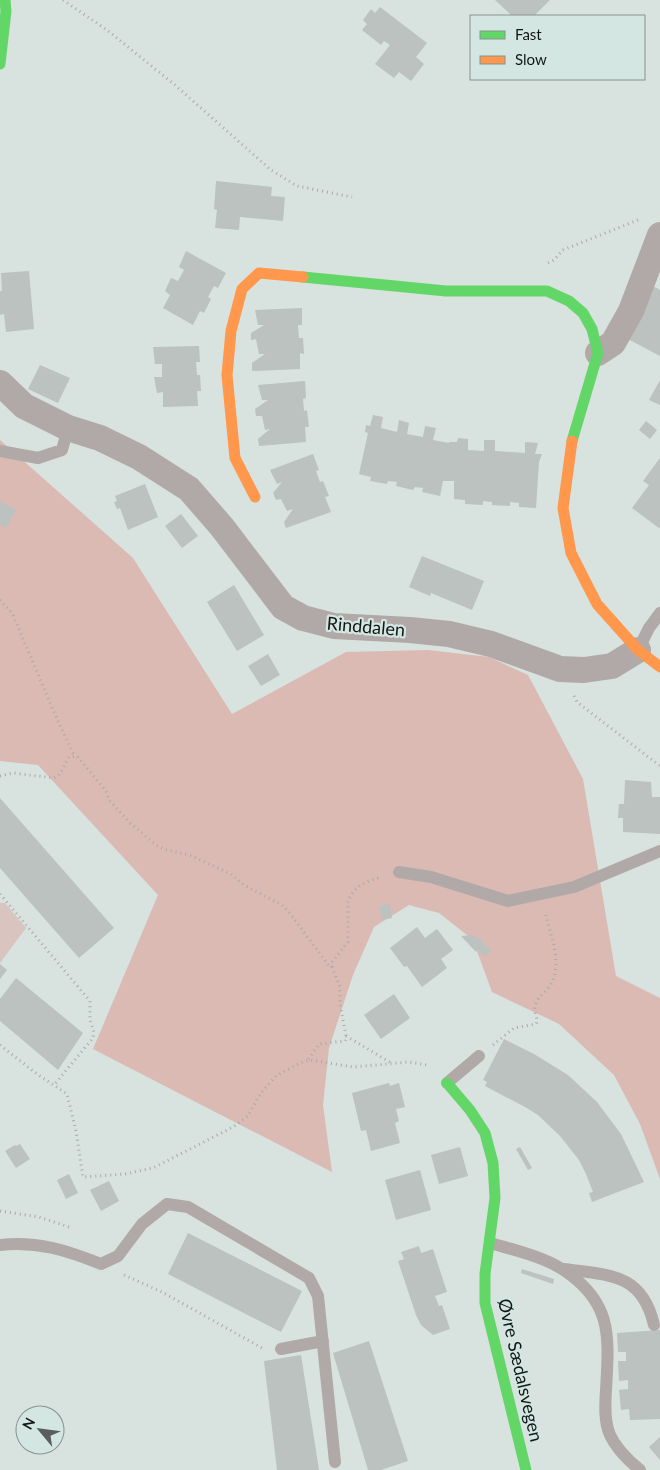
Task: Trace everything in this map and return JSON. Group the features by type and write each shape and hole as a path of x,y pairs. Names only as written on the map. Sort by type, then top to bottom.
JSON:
{"street":[{"path":"0,64 6,11 5,0"},
{"path":"598,353 613,343 631,311 652,226"},
{"path":"255,497 235,458 226,375 231,331 242,289 259,273 446,291 547,291 569,301 583,314 592,329 598,353 570,446 564,508 571,553 597,604 638,650 660,667"},
{"name":"Rinddalen","path":"0,383 24,406 68,428 116,445 189,488 283,607 304,618 334,626 449,634 491,644 560,669 584,670 612,666 638,650"},
{"name":"Øvre Sædalsvegen","path":"447,1083 470,1110 485,1133 493,1163 495,1198 485,1274 485,1303 526,1470"}],"lane":[{"path":"0,451 38,458 62,450 68,428"},
{"path":"638,650 649,628 660,613"},
{"path":"399,872 431,877 508,901 574,887 660,851"},
{"path":"447,1083 479,1056"},
{"path":"0,1245 16,1243 48,1246 63,1249 101,1264 118,1256 142,1224 167,1204 188,1206 309,1278 318,1296 335,1462"},
{"path":"490,1242 544,1260 561,1269 591,1293 600,1308 607,1342 605,1401 610,1435 617,1446 640,1470"},
{"path":"561,1269 611,1275 625,1281 636,1288 645,1298 651,1310 654,1325"},
{"path":"281,1349 323,1342"}],"path":[{"path":"63,0 107,30 175,85 271,170 297,186 352,197"},
{"path":"548,263 554,260 563,250 652,226"},
{"path":"0,600 12,613 74,755 77,756 106,791 110,800 129,822 164,850 189,855 231,874 244,885 282,906 299,925 329,966 332,967"},
{"path":"560,669 577,702 660,766"},
{"path":"0,776 14,773 54,778 60,774 69,757 74,755"},
{"path":"308,1060 319,1044 345,1041 340,987 332,967 332,962 348,942 348,902 350,896 363,882 399,872"},
{"path":"0,894 90,1000 90,1020 94,1032 93,1038 54,1085"},
{"path":"479,1056 514,1028 536,1024 538,1020 534,1007 551,986 554,978 556,954 540,894"},
{"path":"346,1036 393,1064"},
{"path":"0,1045 67,1094 76,1131 83,1177 125,1174 153,1168 233,1127 248,1116 260,1094 276,1076 308,1060 353,1067 409,1062 435,1068"},
{"path":"0,1211 39,1217 68,1227"},
{"path":"101,1264 162,1292 266,1351 281,1349"}],"shaded area":[{"path":"0,440 133,558 232,714 346,652 428,650 489,657 528,675 583,779 616,976 660,998 660,1179 640,1124 614,1075 559,1024 492,992 477,951 467,935 439,913 409,905 374,927 353,975 329,1048 323,1105 332,1172 93,1049 158,895 38,765 0,761"},
{"path":"0,903 5,903 26,928 0,963"}],"building":[{"path":"495,0 550,0 535,15 511,15"},
{"path":"380,7 427,43 416,57 424,64 411,81 399,72 394,78 375,64 390,45 384,41 381,45 362,30 367,24 363,20 371,9 375,13"},
{"path":"216,181 272,187 271,196 285,197 283,221 240,217 239,230 215,228 217,210 214,209"},
{"path":"186,251 226,273 218,288 214,286 208,297 211,299 204,313 200,311 193,325 163,308 170,295 165,291 171,278 178,281 184,270 179,267"},
{"path":"29,271 34,329 6,332 4,314 0,315 1,273"},
{"path":"653,286 660,290 660,356 626,338"},
{"path":"302,308 302,325 298,325 299,338 303,338 304,354 300,353 300,369 252,371 252,363 265,354 259,354 256,339 251,340 251,333 264,325 258,325 255,310"},
{"path":"199,346 200,362 196,362 197,375 200,375 201,391 197,391 198,406 163,407 163,392 157,393 154,377 162,377 162,364 155,364 153,347"},
{"path":"40,365 70,378 58,403 28,389"},
{"path":"660,380 660,405 649,400"},
{"path":"305,381 306,398 303,399 304,411 307,410 309,427 305,427 306,442 259,446 258,439 270,429 265,430 262,416 256,416 255,409 268,400 262,400 258,385"},
{"path":"373,415 383,417 381,428 397,432 399,420 409,423 407,434 423,437 425,426 436,428 433,440 449,443 457,442 458,438 468,439 468,450 484,451 484,440 495,440 495,451 525,453 525,442 538,443 535,454 542,454 539,462 536,508 519,507 519,503 510,502 510,506 492,505 492,502 483,501 483,505 465,504 465,500 454,499 454,481 443,481 440,496 422,492 423,488 415,487 413,490 396,486 397,482 388,481 387,484 370,481 371,477 359,474 368,433 365,432 366,425 370,426"},
{"path":"646,421 657,430 650,439 639,430"},
{"path":"313,454 319,470 316,471 320,482 323,481 329,496 325,497 331,512 286,528 284,522 293,509 287,511 281,499 276,500 273,493 282,482 277,484 270,470"},
{"path":"660,458 659,528 632,508 649,485 643,481"},
{"path":"145,484 158,517 128,530 120,508 117,509 114,502 117,501 115,496"},
{"path":"0,501 16,510 6,528 0,524"},
{"path":"181,514 198,536 182,548 165,526"},
{"path":"422,556 484,581 472,610 431,593 430,596 409,587"},
{"path":"234,585 264,635 237,651 207,602"},
{"path":"268,654 280,675 261,686 248,666"},
{"path":"625,780 651,782 652,797 660,797 660,834 623,832 623,818 618,818 619,804 624,804"},
{"path":"0,798 114,928 79,958 0,868"},
{"path":"390,904 392,918 382,920 379,906"},
{"path":"417,927 425,938 437,929 453,950 441,959 447,968 422,987 407,966 404,967 390,948"},
{"path":"473,935 491,949 486,956 477,950 476,952 461,936"},
{"path":"0,964 7,970 0,979"},
{"path":"16,978 83,1033 58,1070 0,1021 0,999"},
{"path":"394,994 410,1018 381,1039 364,1015"},
{"path":"504,1039 534,1054 568,1075 597,1102 621,1134 644,1182 592,1202 589,1193 593,1192 586,1174 579,1160 560,1136 538,1115 485,1086 487,1082 483,1080"},
{"path":"389,1083 390,1086 399,1083 405,1107 396,1109 399,1121 395,1123 400,1143 371,1151 366,1130 361,1131 352,1093"},
{"path":"20,1144 30,1159 16,1168 5,1151"},
{"path":"460,1147 468,1176 439,1184 431,1155"},
{"path":"520,1147 532,1168 528,1170 516,1149"},
{"path":"420,1170 431,1210 396,1220 385,1180"},
{"path":"69,1174 78,1193 66,1199 57,1180"},
{"path":"109,1181 119,1201 101,1211 90,1190"},
{"path":"188,1233 302,1291 281,1332 168,1274"},
{"path":"419,1246 421,1253 433,1249 447,1292 435,1296 439,1306 442,1305 450,1329 433,1335 421,1325 416,1315 398,1261 404,1259 401,1252"},
{"path":"522,1269 554,1279 553,1284 521,1273"},
{"path":"660,1330 660,1419 630,1420 629,1409 621,1410 619,1390 628,1389 628,1380 619,1381 618,1361 626,1361 626,1352 618,1352 617,1333"},
{"path":"369,1341 408,1461 381,1470 368,1470 333,1353"},
{"path":"301,1355 319,1470 277,1470 264,1361"},
{"path":"660,1437 660,1460 649,1447"}],"traffic: fast":[{"path":"0,64 6,11 5,0"},
{"path":"303,277 446,291 547,291 569,301 583,313 592,329 598,353 572,441"},
{"path":"447,1083 470,1110 485,1133 493,1163 495,1198 485,1274 485,1303 526,1470"}],"traffic: slow":[{"path":"255,497 235,458 227,375 231,331 242,289 259,273 303,277"},
{"path":"572,441 563,508 571,553 597,604 638,650 660,667"}]}
